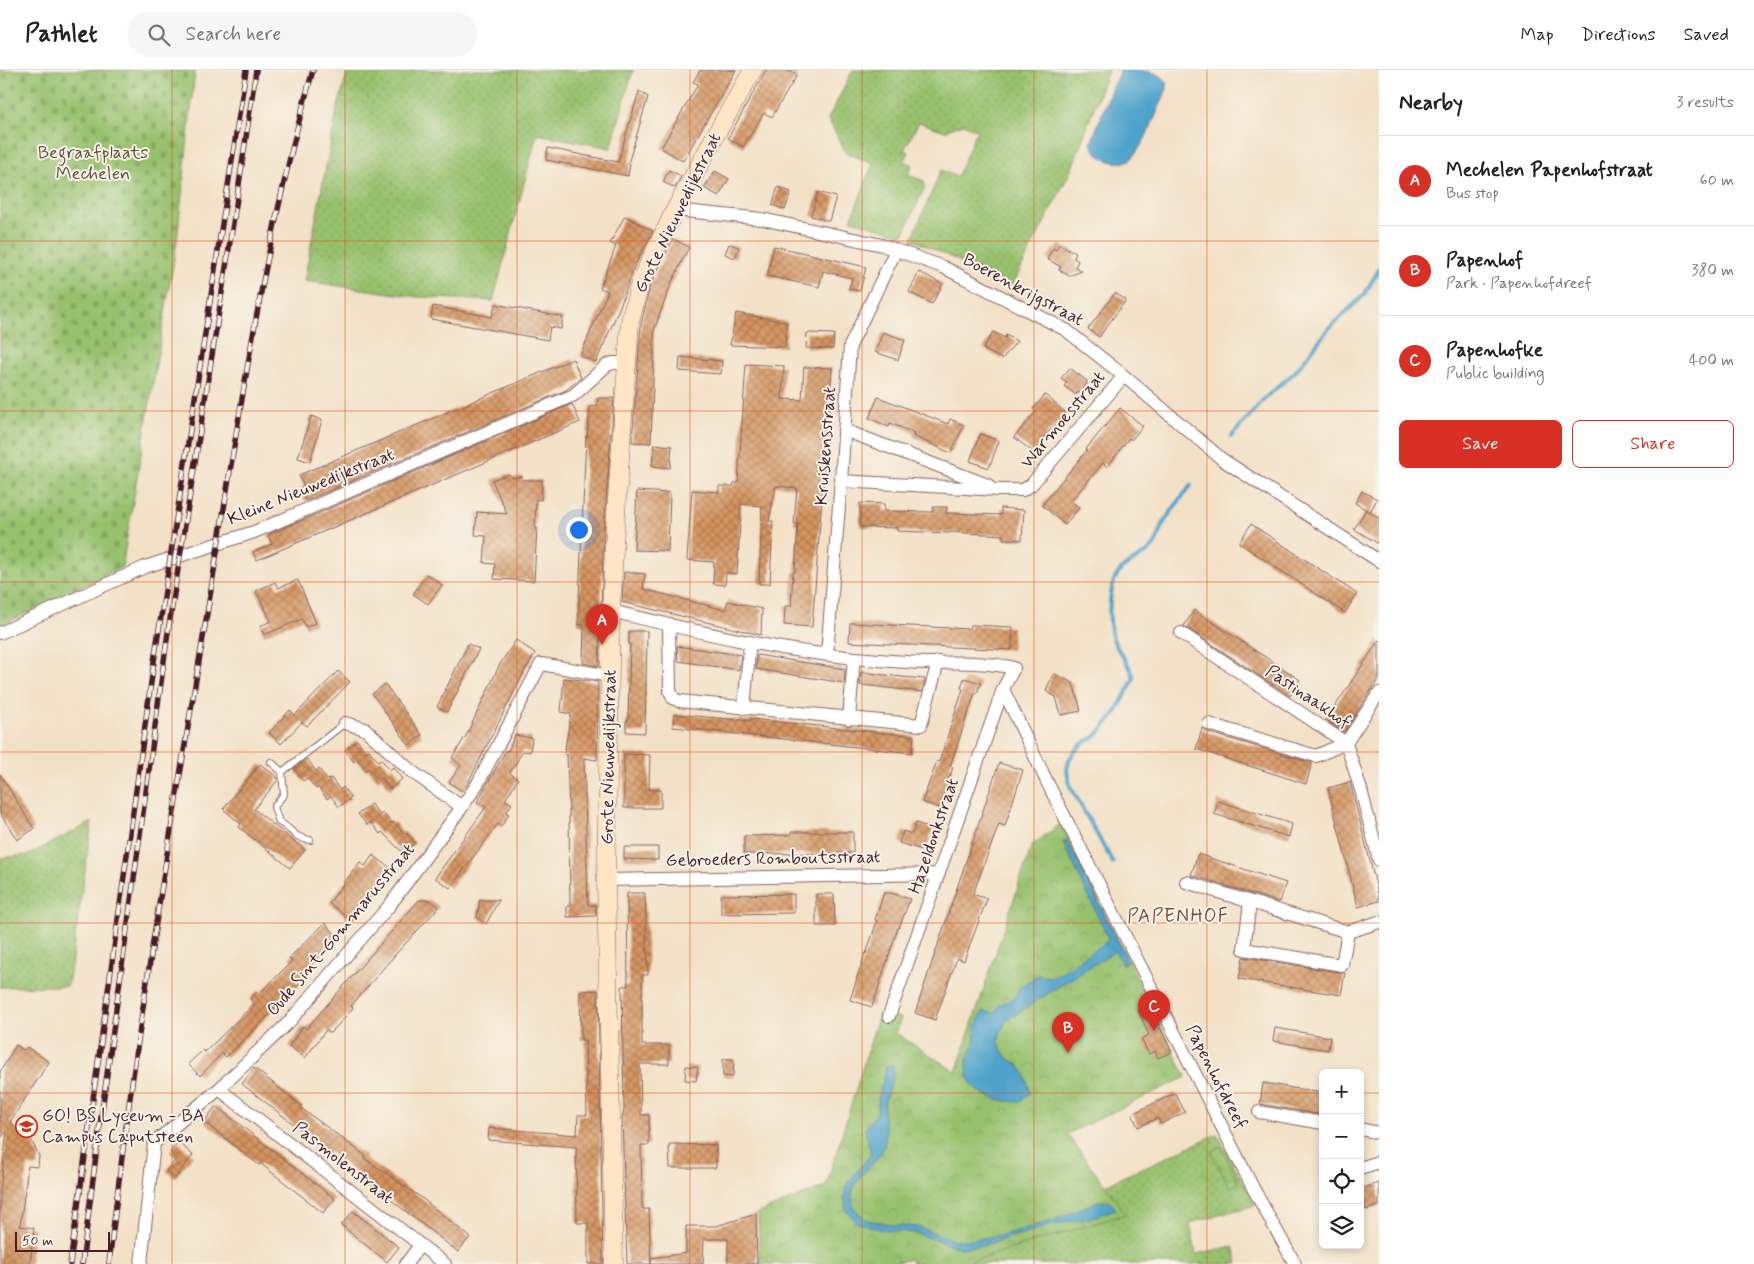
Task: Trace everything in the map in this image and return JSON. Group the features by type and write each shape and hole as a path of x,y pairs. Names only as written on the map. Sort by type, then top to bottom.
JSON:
{"main road":[{"name":"Grote Nieuwedijkstraat","path":"614,1264 606,880 614,527 630,322 640,282 675,210 753,70"}],"street":[{"name":"Boerenkrijgstraat","path":"675,210 762,219 882,245 943,267 1066,330 1124,376 1223,460 1379,561"},
{"name":"Kruiskensstraat","path":"827,654 850,346 896,250"},
{"name":"Kleine Nieuwedijkstraat","path":"0,633 145,567 254,532 528,415 574,395 607,365 627,363"},
{"name":"Warmoesstraat","path":"841,482 1023,490 1031,485 1124,376"},
{"name":"Warmoesstraat","path":"844,430 1000,490"},
{"path":"611,611 750,642 854,658 938,662 921,724 848,719 679,701 673,698 670,691 669,624"},
{"name":"Pastinaakhof","path":"1181,633 1346,743"},
{"path":"744,708 750,642"},
{"path":"848,719 854,658"},
{"name":"Hazeldonkstraat","path":"889,1016 1003,689 1014,668 995,664 938,662"},
{"name":"Oude Sint-Gommarusstraat","path":"141,1264 154,1143 219,1089 289,1022 390,905 478,783 541,664 610,676"},
{"name":"Papenhofdreef","path":"1003,689 1048,784 1208,1100 1295,1264"},
{"path":"1379,693 1346,743 1361,790 1379,860"},
{"path":"345,724 365,729 411,771 462,807"},
{"name":"Pastinaakhof","path":"1209,724 1316,756 1346,743"},
{"name":"Gebroeders Romboutsstraat","path":"606,880 939,874"},
{"path":"1186,882 1348,932 1379,922"},
{"path":"1250,902 1244,949 1342,965 1348,932"},
{"name":"Pasmolenstraat","path":"219,1089 445,1264"},
{"path":"1259,1112 1319,1122"},
{"path":"1364,1130 1379,1133"},
{"path":"1364,1167 1379,1162"},
{"path":"406,1264 420,1245"}],"lane":[{"path":"282,772 345,724"},
{"path":"271,762 282,772 284,794 274,807 278,822 286,826 295,836 303,840 310,840"}],"green space":[{"name":"Begraafplaats Mechelen","path":"0,70 195,70 177,241 122,567 0,626"},
{"path":"348,70 633,70 611,148 537,134 493,301 418,297 304,281 337,110"},
{"path":"853,70 1108,70 1072,168 1012,286 912,239 941,170 957,177 977,130 963,124 945,131 919,122 904,150 909,152 904,161 912,165 908,175 924,181 925,187 903,235 851,220 873,163 846,153 828,119"},
{"path":"92,822 68,986 0,987 0,858 28,855"},
{"name":"PAPENHOF","path":"1061,824 1186,1077 1067,1134 1126,1214 961,1264 912,1264 911,1259 889,1264 760,1264 758,1213 826,1186 879,1014 901,1018 896,1033 956,1072 1032,845"},
{"path":"1217,1134 1256,1205 1190,1223 1196,1254 1233,1246 1238,1264 961,1264 1125,1214 1105,1185"},
{"path":"1221,1146 1239,1183 1230,1188 1211,1152"}],"water":[{"path":"1122,70 1152,72 1163,78 1167,89 1137,152 1130,160 1118,163 1101,156 1096,152 1091,143 1112,87"},
{"path":"1067,840 1128,961 1122,964 1115,951 1007,1020 1000,1032 999,1042 1002,1051 1009,1059 1019,1065 1025,1074 1030,1093 1020,1102 996,1099 976,1088 971,1082 968,1073 967,1059 973,1048 977,1025 983,1011 995,1013 999,1005 1015,998 1019,988 1037,975 1050,977 1061,973 1109,940 1063,842"},
{"path":"887,1065 893,1065 894,1070 884,1105 886,1134 884,1145 882,1151 856,1183 852,1195 855,1210 867,1220 918,1227 954,1240 972,1240 1002,1235 1055,1220 1098,1201 1110,1202 1116,1209 1093,1217 1050,1226 984,1245 960,1248 916,1233 879,1229 856,1222 846,1210 844,1197 848,1183 871,1154 865,1129 877,1113 878,1100"}],"building":[{"path":"700,70 736,70 683,161 661,148 698,84 693,82"},
{"path":"766,70 787,70 797,75 772,117 764,113 743,147 728,138"},
{"path":"639,91 648,97 628,164 630,164 628,176 546,160 548,148 618,162"},
{"path":"669,170 681,176 675,188 663,182"},
{"path":"715,171 729,179 719,196 704,188"},
{"path":"778,187 791,192 785,210 772,205"},
{"path":"818,192 836,197 829,221 811,216"},
{"path":"625,216 653,231 634,267 619,309 596,362 580,356 608,291 600,288 616,246 610,243"},
{"path":"673,239 689,247 671,284 654,330 651,443 632,442 641,324 650,286"},
{"path":"729,244 739,247 735,258 725,254"},
{"path":"1059,244 1076,253 1074,258 1078,261 1075,267 1082,271 1069,276 1059,270 1061,267 1047,259 1053,248 1056,250"},
{"path":"774,246 866,267 860,291 849,289 852,278 823,271 819,287 767,276"},
{"path":"919,272 943,284 932,304 909,292"},
{"path":"1115,293 1126,300 1099,337 1088,329"},
{"path":"495,304 563,317 561,329 550,327 548,340 431,319 433,306 492,317"},
{"path":"736,313 787,322 785,347 730,345"},
{"path":"883,332 905,340 898,360 875,352"},
{"path":"993,332 1005,338 1006,335 1017,341 1002,359 983,349"},
{"path":"807,333 834,334 833,349 806,348"},
{"path":"680,357 722,361 721,374 679,371"},
{"path":"573,359 581,378 566,390 305,501 300,489 304,487 299,475"},
{"path":"746,364 784,366 782,399 802,400 804,367 832,368 812,627 784,625 785,606 791,606 793,572 795,572 798,524 794,524 797,488 776,486 769,521 773,521 770,584 759,584 762,506 741,504 737,574 726,573 725,585 713,584 714,562 687,560 692,490 719,492 719,486 733,486 734,483 738,483"},
{"path":"1070,368 1087,381 1087,384 1076,395 1064,386 1067,383 1061,378"},
{"path":"1045,395 1066,413 1044,437 1046,439 1034,453 1014,437 1036,412 1033,409"},
{"path":"878,397 948,424 950,419 964,425 951,453 913,436 914,433 890,423 889,427 869,418"},
{"path":"598,398 614,398 604,526 599,666 583,663 584,625 578,624 586,436 587,438 590,406 597,407"},
{"path":"572,404 580,422 257,560 253,552 272,544 268,535"},
{"path":"1120,408 1143,426 1131,440 1129,438 1107,467 1103,463 1071,501 1079,508 1065,525 1042,505"},
{"path":"311,416 322,420 310,462 298,458"},
{"path":"980,434 999,441 989,468 970,461"},
{"path":"654,444 672,446 670,468 652,466"},
{"path":"509,474 513,478 522,476 523,480 542,480 541,500 536,499 535,528 537,528 534,581 494,579 495,564 484,563 486,536 475,535 477,512 507,514 492,480"},
{"path":"637,491 670,493 668,551 634,550"},
{"path":"1362,491 1377,499 1370,512 1355,503"},
{"path":"860,503 884,504 884,511 933,512 933,507 947,507 946,513 1001,515 1001,508 1024,510 1022,540 1003,539 1003,535 897,531 897,528 860,527"},
{"path":"1366,510 1379,518 1379,544 1354,529"},
{"path":"1251,524 1357,594 1345,613 1239,543"},
{"path":"624,572 645,574 643,589 725,610 728,601 762,609 761,635 622,602"},
{"path":"427,574 442,585 428,604 413,594"},
{"path":"298,580 316,623 306,627 302,619 264,635 260,626 271,621 256,591 275,582 278,588"},
{"path":"1194,610 1300,680 1290,696 1184,626"},
{"path":"850,623 970,629 971,625 1013,627 1012,650 849,642"},
{"path":"629,631 647,631 645,733 626,732 626,721 628,721"},
{"path":"516,640 535,653 468,783 462,791 449,782 461,765 452,758 467,734 500,664"},
{"path":"1379,640 1379,678 1344,732 1326,720"},
{"path":"468,644 479,649 447,712 437,707"},
{"path":"677,646 741,655 739,670 678,661"},
{"path":"757,655 845,669 844,683 756,669"},
{"path":"338,671 350,682 307,726 302,722 281,744 269,733 290,710 295,715"},
{"path":"861,672 925,679 922,692 860,685"},
{"path":"1055,674 1073,683 1081,711 1061,715 1056,697 1046,691 1052,676"},
{"path":"564,678 598,682 597,760 584,758 588,905 596,905 596,916 567,917 567,906 570,906 569,811 567,755 564,754 571,714 561,712"},
{"path":"964,678 981,683 977,693 975,693 950,766 953,767 940,808 922,802 937,761 939,762 963,689 961,688"},
{"path":"385,684 422,735 409,745 372,694"},
{"path":"674,714 750,721 751,719 914,736 912,753 673,727"},
{"path":"1202,728 1207,732 1312,763 1306,784 1196,749"},
{"path":"515,735 532,738 530,752 523,751 510,773 518,779 505,800 512,804 506,812 509,814 501,827 498,824 450,888 435,878 486,807 477,802 506,750 508,751"},
{"path":"357,740 366,752 369,750 378,761 381,759 390,770 393,767 402,779 390,789 381,777 378,780 368,768 366,771 357,759 354,762 345,750"},
{"path":"624,754 650,755 649,790 661,790 661,808 624,808"},
{"path":"307,759 316,771 319,769 327,780 331,778 340,790 343,787 351,798 339,807 331,796 327,799 318,787 316,789 307,778 303,781 294,769"},
{"path":"999,763 1023,770 1005,826 999,824 973,894 987,899 964,961 957,958 935,1020 915,1013"},
{"path":"260,764 277,777 278,780 254,809 305,850 290,868 239,827 241,824 223,809"},
{"path":"0,774 34,829 17,840 0,813"},
{"path":"1350,782 1379,897 1379,901 1358,907 1328,788"},
{"path":"1218,801 1292,824 1289,837 1214,814"},
{"path":"371,804 380,815 383,813 392,824 394,822 415,843 403,853 382,832 380,834 371,822 367,825 358,814"},
{"path":"916,823 933,829 926,851 899,843 903,831 912,834"},
{"path":"791,832 853,832 853,853 744,854 744,836 791,835"},
{"path":"624,847 658,847 658,860 624,859"},
{"path":"1198,854 1286,883 1279,902 1191,875"},
{"path":"373,855 392,869 352,921 329,903 360,862 365,866"},
{"path":"627,893 645,893 648,975 642,975 642,1045 669,1045 669,1064 640,1064 641,1115 649,1115 649,1145 641,1145 642,1205 643,1209 649,1209 651,1264 627,1264 622,1119 624,1110 622,986 628,986"},
{"path":"884,893 891,893 910,899 898,928 872,1007 850,1000 877,921 875,920"},
{"path":"794,894 794,913 721,914 721,895"},
{"path":"816,894 834,894 835,926 816,926"},
{"path":"419,900 430,900 439,907 351,1006 353,1008 338,1025 330,1033 326,1030 305,1058 289,1046 303,1026 306,1029"},
{"path":"480,900 499,900 486,924 477,917"},
{"path":"325,923 338,937 296,980 300,984 226,1057 222,1053 200,1076 188,1064 203,1050 205,1052 254,1004 250,999 258,991 260,993 292,961 289,958"},
{"path":"1243,957 1345,973 1341,995 1239,979"},
{"path":"598,990 603,1264 588,1264 588,1223 577,1223 576,1147 488,1140 489,1128 577,1135 578,1115 587,1115 585,1040 581,1040 580,991"},
{"path":"1149,1005 1172,1052 1158,1058 1155,1051 1149,1054 1141,1039 1149,1035 1138,1010"},
{"path":"1275,1028 1330,1037 1328,1050 1273,1041"},
{"path":"16,1045 24,1050 27,1047 49,1062 10,1122 22,1135 28,1133 39,1156 38,1167 28,1166 20,1226 34,1228 30,1264 0,1264 0,1191 7,1131 0,1139 0,1072"},
{"path":"723,1059 734,1059 733,1077 723,1076"},
{"path":"686,1066 698,1067 696,1081 685,1080"},
{"path":"254,1068 302,1106 301,1108 366,1156 364,1158 423,1199 470,1237 458,1252 242,1084"},
{"path":"1263,1083 1319,1092 1319,1114 1260,1104"},
{"path":"1175,1093 1185,1112 1161,1124 1158,1118 1138,1127 1132,1114"},
{"path":"216,1106 335,1199 323,1213 204,1122"},
{"path":"178,1142 193,1155 175,1178 166,1171 177,1158 170,1152"},
{"path":"669,1144 716,1145 716,1168 670,1168"},
{"path":"1379,1183 1379,1206 1366,1210 1364,1188"},
{"path":"353,1211 399,1247 387,1262 341,1225"},
{"path":"756,1214 757,1264 728,1264 728,1239 704,1239 703,1264 651,1264 651,1258 686,1253 686,1226 716,1226"}],"waterway":[{"path":"1231,437 1265,398 1295,372 1329,328 1364,295 1379,269"},
{"path":"1113,863 1070,786 1067,770 1069,760 1074,752 1082,744 1096,736 1115,714 1134,678 1114,641 1111,628 1110,603 1115,578 1123,568 1152,548 1165,521 1191,485"}],"railway":[{"path":"70,1264 153,668 246,70"},
{"path":"82,1264 168,632 256,70"},
{"path":"109,1264 154,932 241,401 280,202 313,70"}],"place":[{"name":"Mechelen Papenhofstraat","path":"602,645"},
{"name":"Papenhofke","path":"1154,1031"},
{"name":"Papenhof","path":"1068,1053"},
{"name":"GO! BS Lyceum - BA Campus Caputsteen","path":"26,1126"}],"district":[{"name":"PAPENHOF","path":"1178,916"}]}
